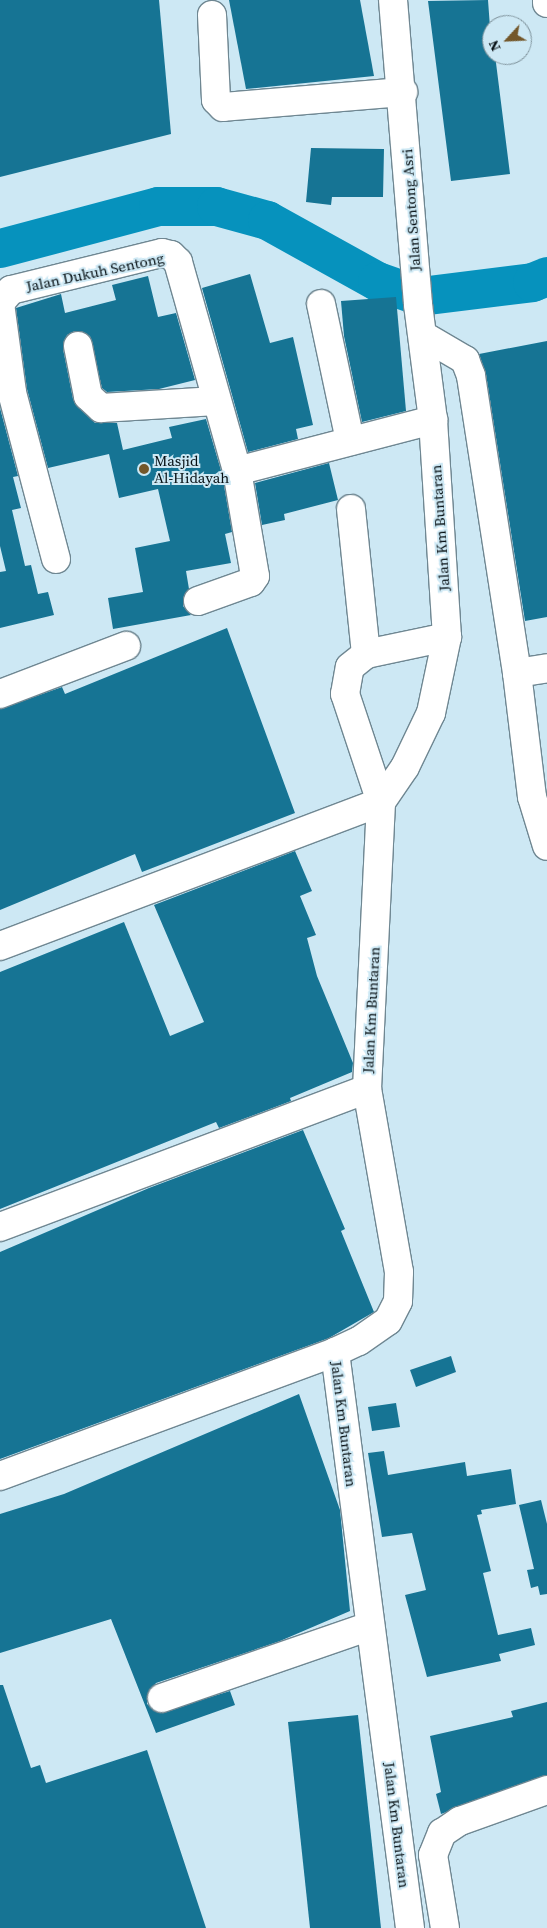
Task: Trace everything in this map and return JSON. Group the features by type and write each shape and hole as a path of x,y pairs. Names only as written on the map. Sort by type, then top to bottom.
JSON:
{"lane":[{"name":"Jalan Sentong Asri","path":"393,0 403,92 418,304 424,336 434,420"},
{"path":"212,15 216,100 223,108 403,92"},
{"name":"Jalan Dukuh Sentong","path":"56,558 12,392 0,303 4,294 162,254 171,255 178,262 237,471 255,576 251,582 198,600"},
{"path":"321,304 350,441"},
{"path":"424,336 465,360 471,376 517,673 532,797 547,846"},
{"path":"78,346 88,396 101,408 216,401"},
{"path":"237,471 434,420"},
{"name":"Jalan Km Buntaran","path":"381,802 405,767 431,713 447,637 434,420"},
{"path":"351,509 366,654 447,637"},
{"path":"0,694 126,646"},
{"name":"Jalan Km Buntaran","path":"366,654 350,667 345,694 381,802 367,1089 400,1272 398,1301 388,1320 359,1341 334,1352 410,1928"},
{"path":"517,673 547,668"},
{"path":"0,946 381,802"},
{"path":"0,1227 367,1089"},
{"path":"0,1476 334,1352"},
{"path":"162,1698 370,1626"},
{"path":"445,1928 433,1855 442,1833 460,1821 547,1790"}],"building":[{"path":"0,0 159,0 171,134 0,177"},
{"path":"229,0 360,0 374,76 246,89"},
{"path":"488,0 489,15 482,15 482,65 496,65 510,174 451,181 428,1"},
{"path":"311,148 384,149 383,197 332,197 331,205 306,202"},
{"path":"250,274 270,343 293,337 313,425 296,429 298,439 248,452 202,288"},
{"path":"148,276 158,317 176,313 195,380 159,389 107,392 102,388 90,336 75,331 67,335 63,349 73,399 95,423 117,423 123,450 172,438 169,427 206,419 222,474 232,532 225,534 231,563 186,571 189,589 183,598 183,606 191,615 113,629 108,598 143,592 135,548 170,541 158,489 119,498 109,454 48,468 27,389 16,308 61,294 65,313 116,300 112,285"},
{"path":"396,297 406,411 362,422 344,336 341,301"},
{"path":"547,341 547,617 525,621 486,374 479,354"},
{"path":"0,408 18,476 13,477 21,508 12,510 25,566 31,565 38,594 48,592 54,615 0,628 0,572 6,571 0,546"},
{"path":"329,463 338,500 284,514 285,520 262,525 255,483"},
{"path":"227,628 295,813 142,872 135,854 0,910 0,709 62,687 65,694"},
{"path":"295,851 312,891 300,896 316,935 307,938 317,976 353,1063 352,1072 290,1098 291,1101 219,1128 216,1122 0,1209 0,972 124,922 170,1036 204,1022 154,905"},
{"path":"303,1130 345,1229 341,1231 374,1312 329,1338 0,1459 0,1252 149,1188"},
{"path":"451,1356 456,1372 416,1387 410,1370"},
{"path":"299,1394 340,1510 350,1611 280,1641 156,1683 147,1696 147,1704 159,1713 230,1691 235,1705 156,1733 111,1619 0,1653 0,1514 64,1494"},
{"path":"396,1403 400,1427 372,1431 368,1407"},
{"path":"384,1451 388,1475 465,1462 467,1476 511,1469 516,1504 481,1510 482,1514 477,1515 491,1571 483,1573 498,1635 531,1628 535,1645 499,1654 501,1661 427,1677 405,1595 426,1590 412,1533 382,1537 368,1453"},
{"path":"541,1500 547,1524 547,1594 540,1595 538,1586 531,1588 527,1570 534,1569 519,1505"},
{"path":"0,1685 3,1685 31,1768 40,1765 46,1783 147,1750 206,1928 0,1928"},
{"path":"547,1702 547,1775 441,1814 436,1794 441,1792 430,1736 513,1717 511,1711"},
{"path":"358,1715 381,1928 310,1928 288,1722"}],"waterway":[{"path":"0,248 158,206 216,206 267,220 377,281 420,296 532,282 547,276"}],"place":[{"name":"Masjid Al-Hidayah","path":"144,469"}]}
